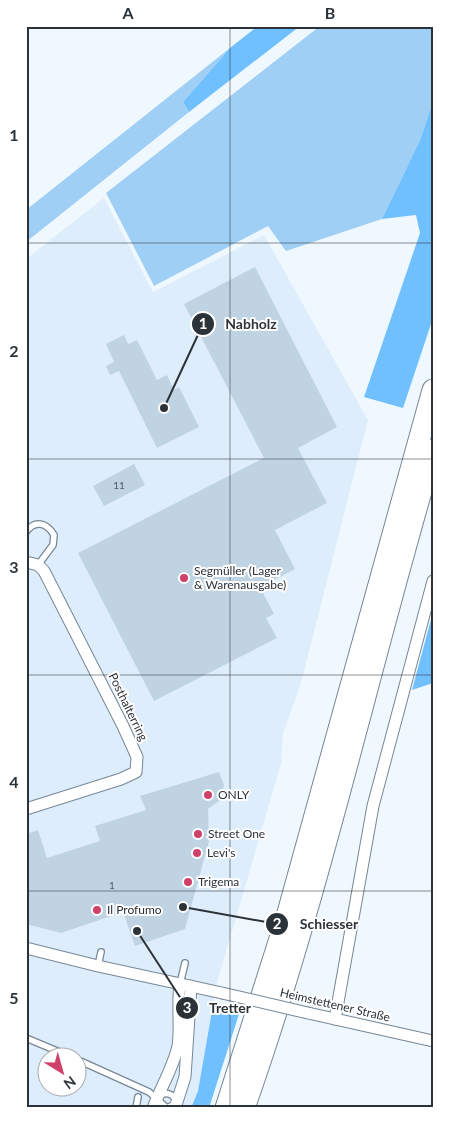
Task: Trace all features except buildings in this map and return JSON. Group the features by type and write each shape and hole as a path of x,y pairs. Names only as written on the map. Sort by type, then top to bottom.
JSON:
{"highway":[{"path":"226,1108 286,920 433,390"},
{"path":"244,1108 276,1015 302,925 407,537 433,450"}],"street":[{"name":"Posthalterring","path":"27,808 109,778 136,772 137,757 100,679 44,571 32,563"},
{"path":"336,1018 373,806 433,581"},
{"name":"Heimstettener Straße","path":"26,948 98,966 433,1041"},
{"path":"153,1099 174,1059 178,1045 177,1001 185,985"},
{"path":"176,1105 185,1077 185,985"}],"lane":[{"path":"26,532 33,525 40,523 47,526 54,535 53,545 32,563"},
{"path":"98,966 102,952"},
{"path":"185,963 185,985"},
{"path":"26,1038 45,1046"},
{"path":"88,1065 137,1087 153,1099 168,1108 176,1105 174,1097 170,1094 163,1094 153,1099"},
{"path":"136,1108 138,1097"}],"shaded area":[{"path":"258,26 300,26 189,112 183,102 230,48"},
{"path":"320,26 433,26 433,102 420,140 382,219 286,251 268,226 154,286 106,193"},
{"path":"230,48 183,102 189,112 26,242 26,210"},
{"path":"433,102 433,318 403,408 364,397 420,233 416,215 382,219 420,140"},
{"path":"104,198 153,292 264,235 368,420 301,683 283,734 281,764 216,986 198,1091 191,1108 26,1108 26,259"},
{"path":"433,612 433,683 412,690"},
{"path":"213,1005 239,1014 209,1108 191,1108 198,1091"}],"place":[{"name":"Nabholz","path":"164,408"},
{"name":"Segmüller (Lager & Warenausgabe)","path":"184,578"},
{"name":"ONLY","path":"208,795"},
{"name":"Street One","path":"198,834"},
{"name":"Levi's","path":"197,853"},
{"name":"Trigema","path":"188,882"},
{"name":"Schiesser","path":"183,907"},
{"name":"Il Profumo","path":"97,910"},
{"name":"Tretter","path":"137,931"}]}
